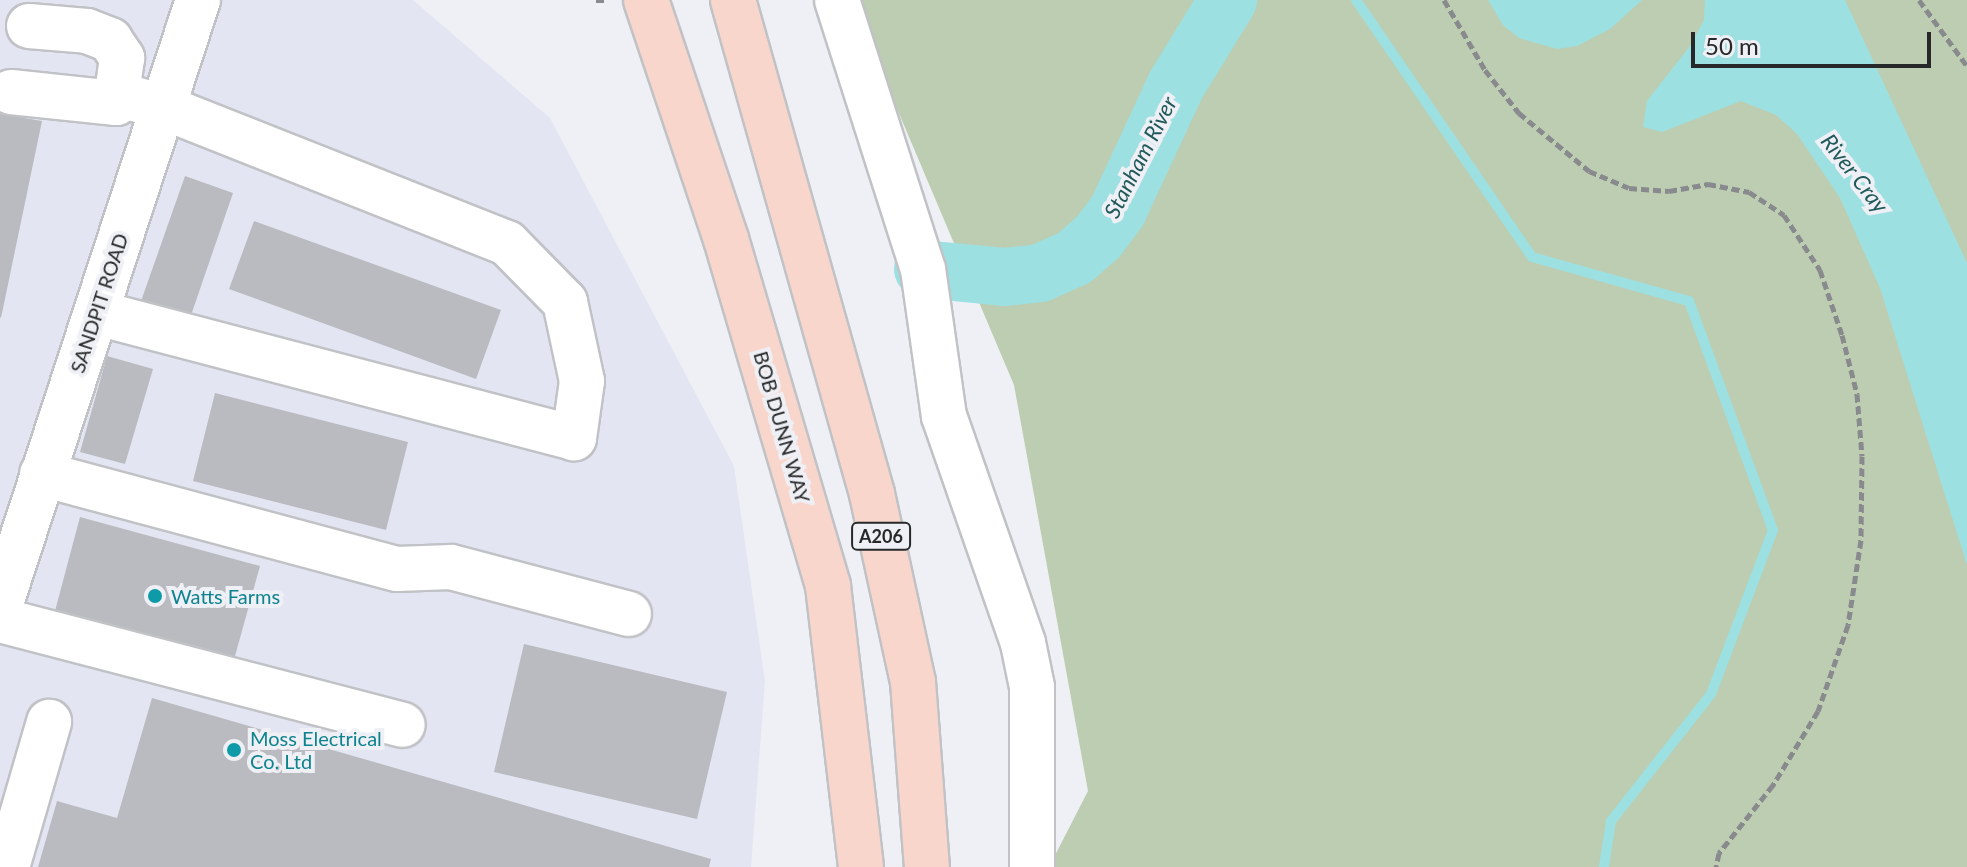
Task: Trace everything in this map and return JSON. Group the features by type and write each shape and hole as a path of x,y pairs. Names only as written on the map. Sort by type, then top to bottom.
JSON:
{"main road":[{"name":"BOB DUNN WAY","path":"646,0 726,239 828,586 861,867"},
{"name":"A206","path":"733,0 872,494 913,682 927,867"}],"street":[{"name":"SANDPIT ROAD","path":"0,606 198,0"},
{"path":"837,0 923,269 944,416 1023,643 1032,687 1032,867"},
{"path":"11,92 116,103 122,58 110,40 87,31 29,26"},
{"path":"97,313 574,438 582,381 565,302 507,243 163,107 117,94"},
{"path":"42,474 153,507 397,569 451,567 629,614"},
{"path":"0,620 403,725"},
{"path":"5,862 49,722"}],"path":[{"path":"596,0 604,0"},
{"path":"1444,0 1485,70 1519,113 1589,171 1629,188 1669,191 1708,184 1749,192 1784,215 1820,270 1842,335 1857,394 1862,456 1861,540 1848,625 1818,711 1773,785 1719,853 1716,867"},
{"path":"1919,0 1967,66"}],"shaded area":[{"path":"0,0 413,0 550,118 734,466 765,681 751,867 0,867"}],"green space":[{"path":"851,0 1967,0 1967,867 1049,867 1088,791 1014,385"}],"water":[{"path":"1488,0 1642,0 1610,29 1577,46 1557,49 1519,38 1503,25"},
{"name":"River Cray","path":"1705,0 1845,0 1967,263 1967,565 1880,288 1840,198 1797,134 1776,115 1741,101 1662,132 1643,127 1647,101 1690,46 1704,20"}],"building":[{"path":"0,114 42,121 1,318 0,317"},
{"path":"185,176 233,193 189,321 140,304"},
{"path":"254,221 501,310 476,379 229,289"},
{"path":"107,356 153,369 125,464 80,452"},
{"path":"215,393 408,442 386,530 193,481"},
{"name":"Watts Farms","path":"80,517 260,566 230,674 51,626"},
{"path":"524,644 727,692 697,819 494,772"},
{"name":"Moss Electrical Co. Ltd","path":"152,698 711,859 709,867 38,867 57,801 117,818"}],"waterway":[{"name":"Stanham River","path":"923,269 1004,277 1040,273 1074,258 1098,237 1118,210 1176,85 1228,0"},
{"path":"1356,0 1532,257 1689,301 1773,530 1711,694 1611,821 1604,867"}],"place":[{"name":"Watts Farms","path":"155,596"},
{"name":"Moss Electrical Co. Ltd","path":"234,750"}]}
